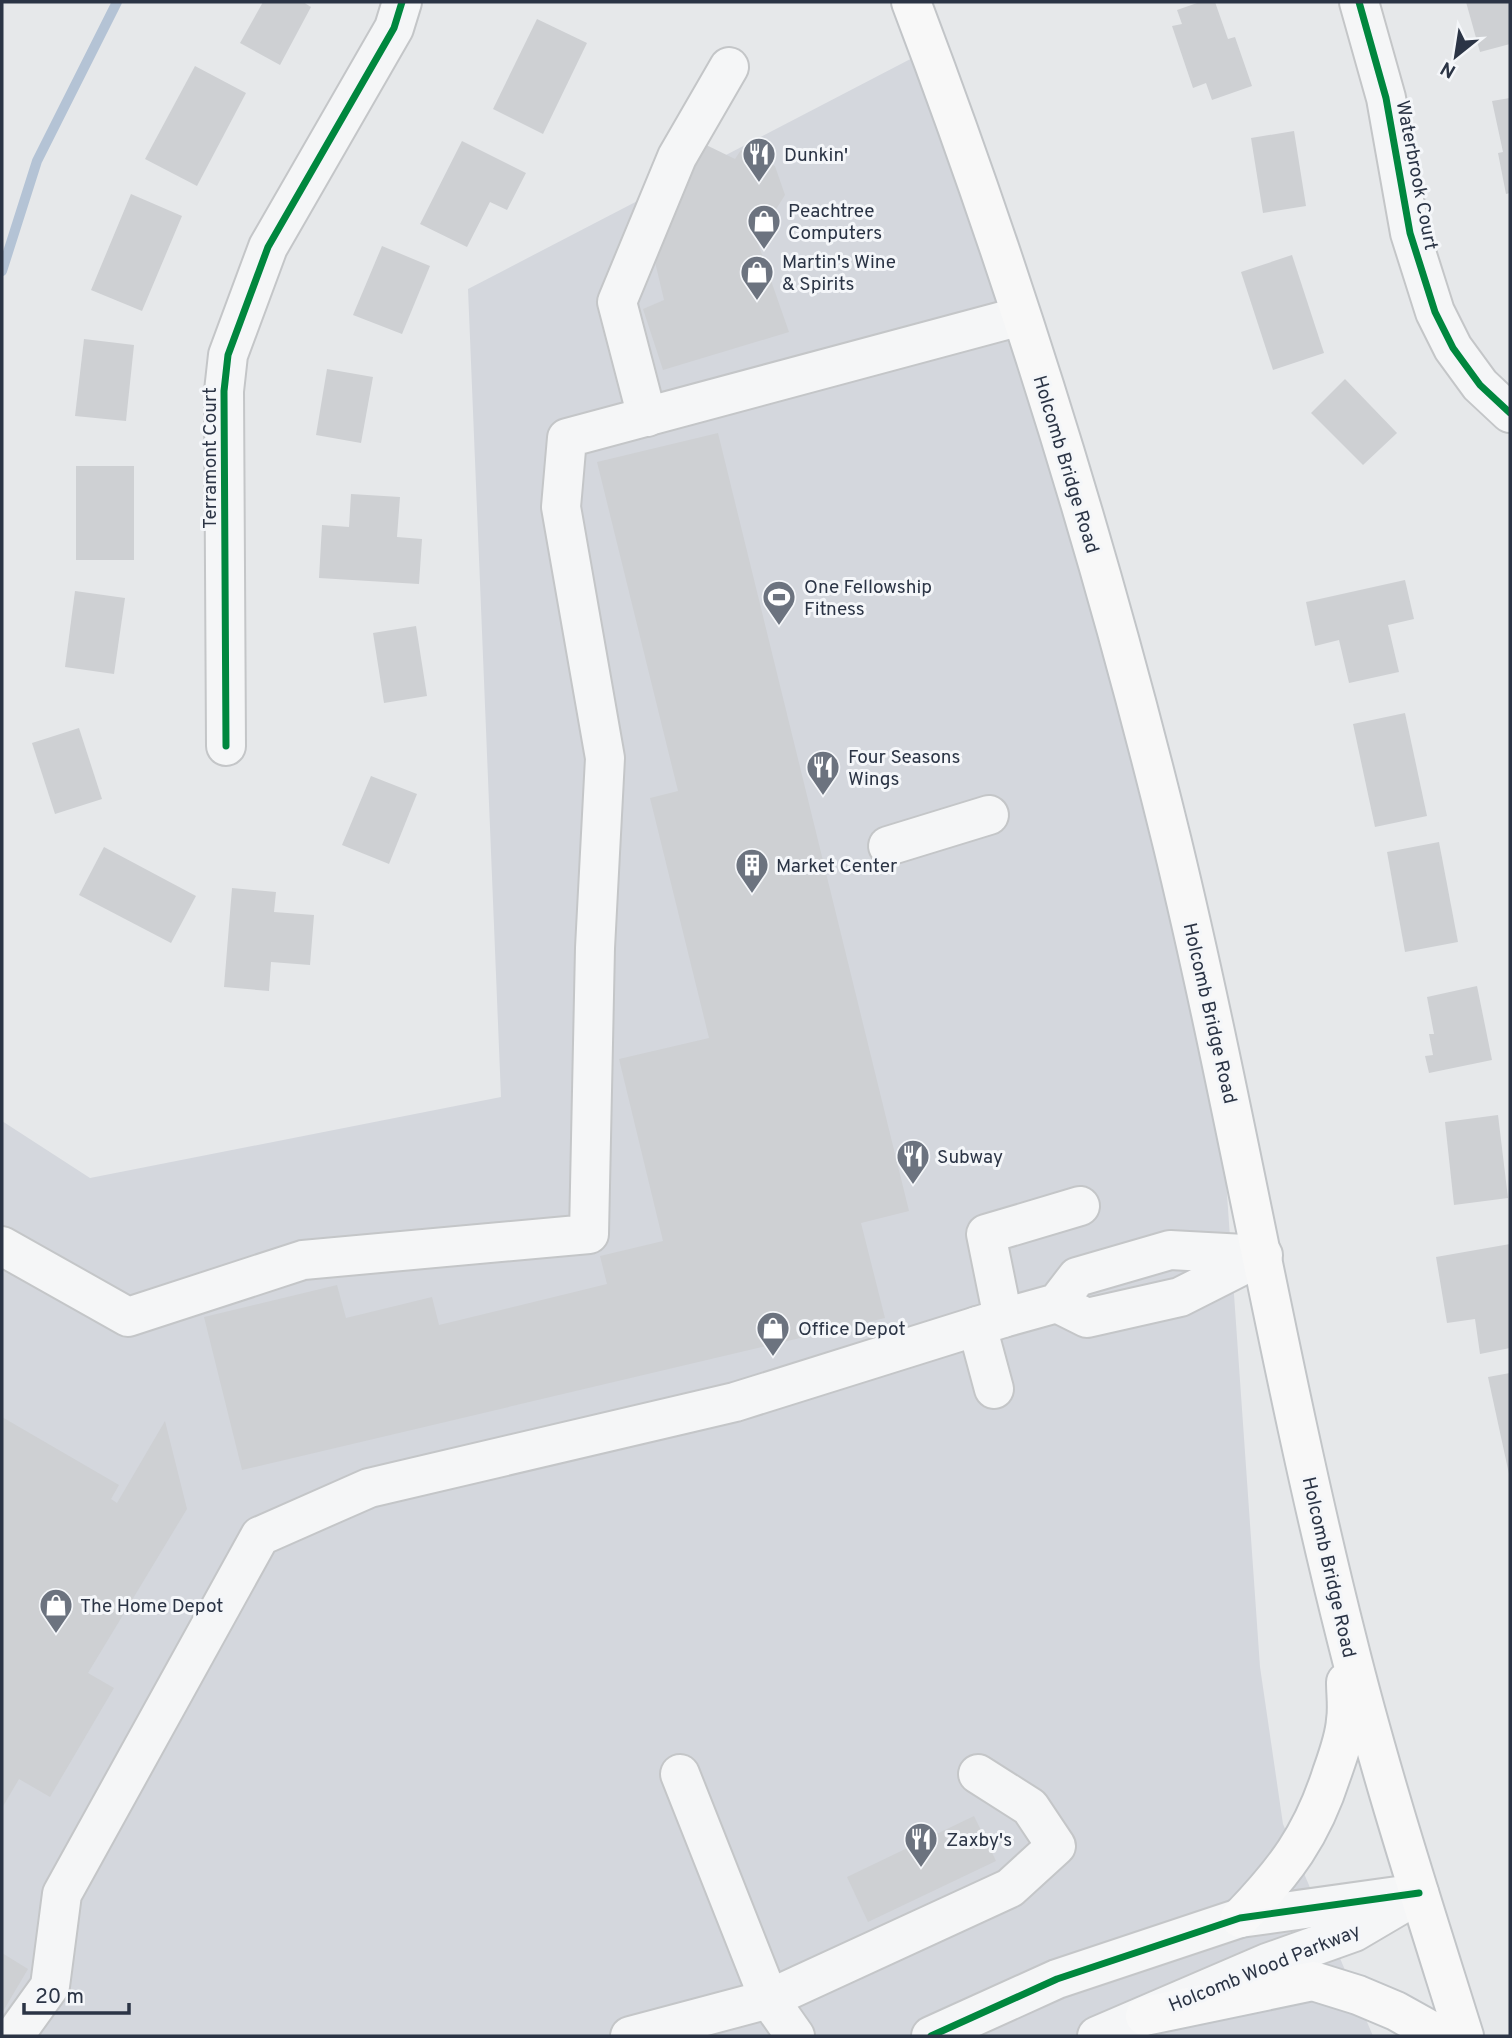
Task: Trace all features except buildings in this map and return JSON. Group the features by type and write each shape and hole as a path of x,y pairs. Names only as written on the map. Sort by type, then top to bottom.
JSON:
{"main road":[{"name":"Holcomb Bridge Road","path":"911,2 1021,316 1087,526 1154,770 1217,1038 1304,1455 1346,1638 1419,1893 1464,2036"},
{"path":"1240,1918 1291,1861 1308,1833 1324,1797 1346,1721 1346,1638"},
{"path":"1145,2016 1313,1981 1396,2011 1432,2031 1436,2036"}],"street":[{"name":"Terramont Court","path":"226,746 223,391 228,355 268,247 394,28 402,2"},
{"name":"Waterbrook Court","path":"1359,2 1386,97 1410,233 1435,312 1453,348 1480,385 1510,413"},
{"path":"648,417 617,302 677,157 729,67"},
{"path":"2,1247 128,1317 303,1260 589,1234 595,948 605,758 561,507 568,439 1021,316"},
{"path":"888,846 989,815"},
{"path":"994,1389 986,1234 1080,1206"},
{"path":"14,2036 50,1986 62,1894 260,1536 369,1488 735,1402 1058,1303 1077,1277 1170,1250 1263,1255"},
{"path":"680,1774 769,1999 795,2036"},
{"path":"630,2036 769,1999 1010,1888 1056,1846 1030,1807 978,1774"},
{"name":"Holcomb Wood Parkway","path":"931,2036 996,2023 1057,1979 1240,1918 1419,1893"},
{"name":"Holcomb Wood Parkway","path":"1097,2036 1266,1963 1354,1932 1419,1893"},
{"path":"769,1999 771,2036"}],"shaded area":[{"path":"922,53 1039,304 1214,1008 1260,1667 1283,1824 1373,2036 2,2036 2,1121 90,1178 501,1097 468,289"}],"waterway":[{"path":"2,271 37,161 117,2"}],"cycle path":[{"path":"226,746 224,391 228,355 268,247 394,28 402,2"},
{"path":"1359,2 1386,98 1410,233 1435,312 1453,348 1480,385 1510,413"},
{"path":"931,2036 1057,1979 1240,1918 1419,1893"}],"place":[{"name":"Dunkin'","path":"759,184"},
{"name":"Peachtree Computers","path":"764,251"},
{"name":"Martin's Wine & Spirits","path":"757,302"},
{"name":"One Fellowship Fitness","path":"779,627"},
{"name":"Four Seasons Wings","path":"823,797"},
{"name":"Market Center","path":"752,895"},
{"name":"Subway","path":"913,1186"},
{"name":"Office Depot","path":"773,1358"},
{"name":"The Home Depot","path":"56,1635"},
{"name":"Zaxby's","path":"921,1869"}]}
